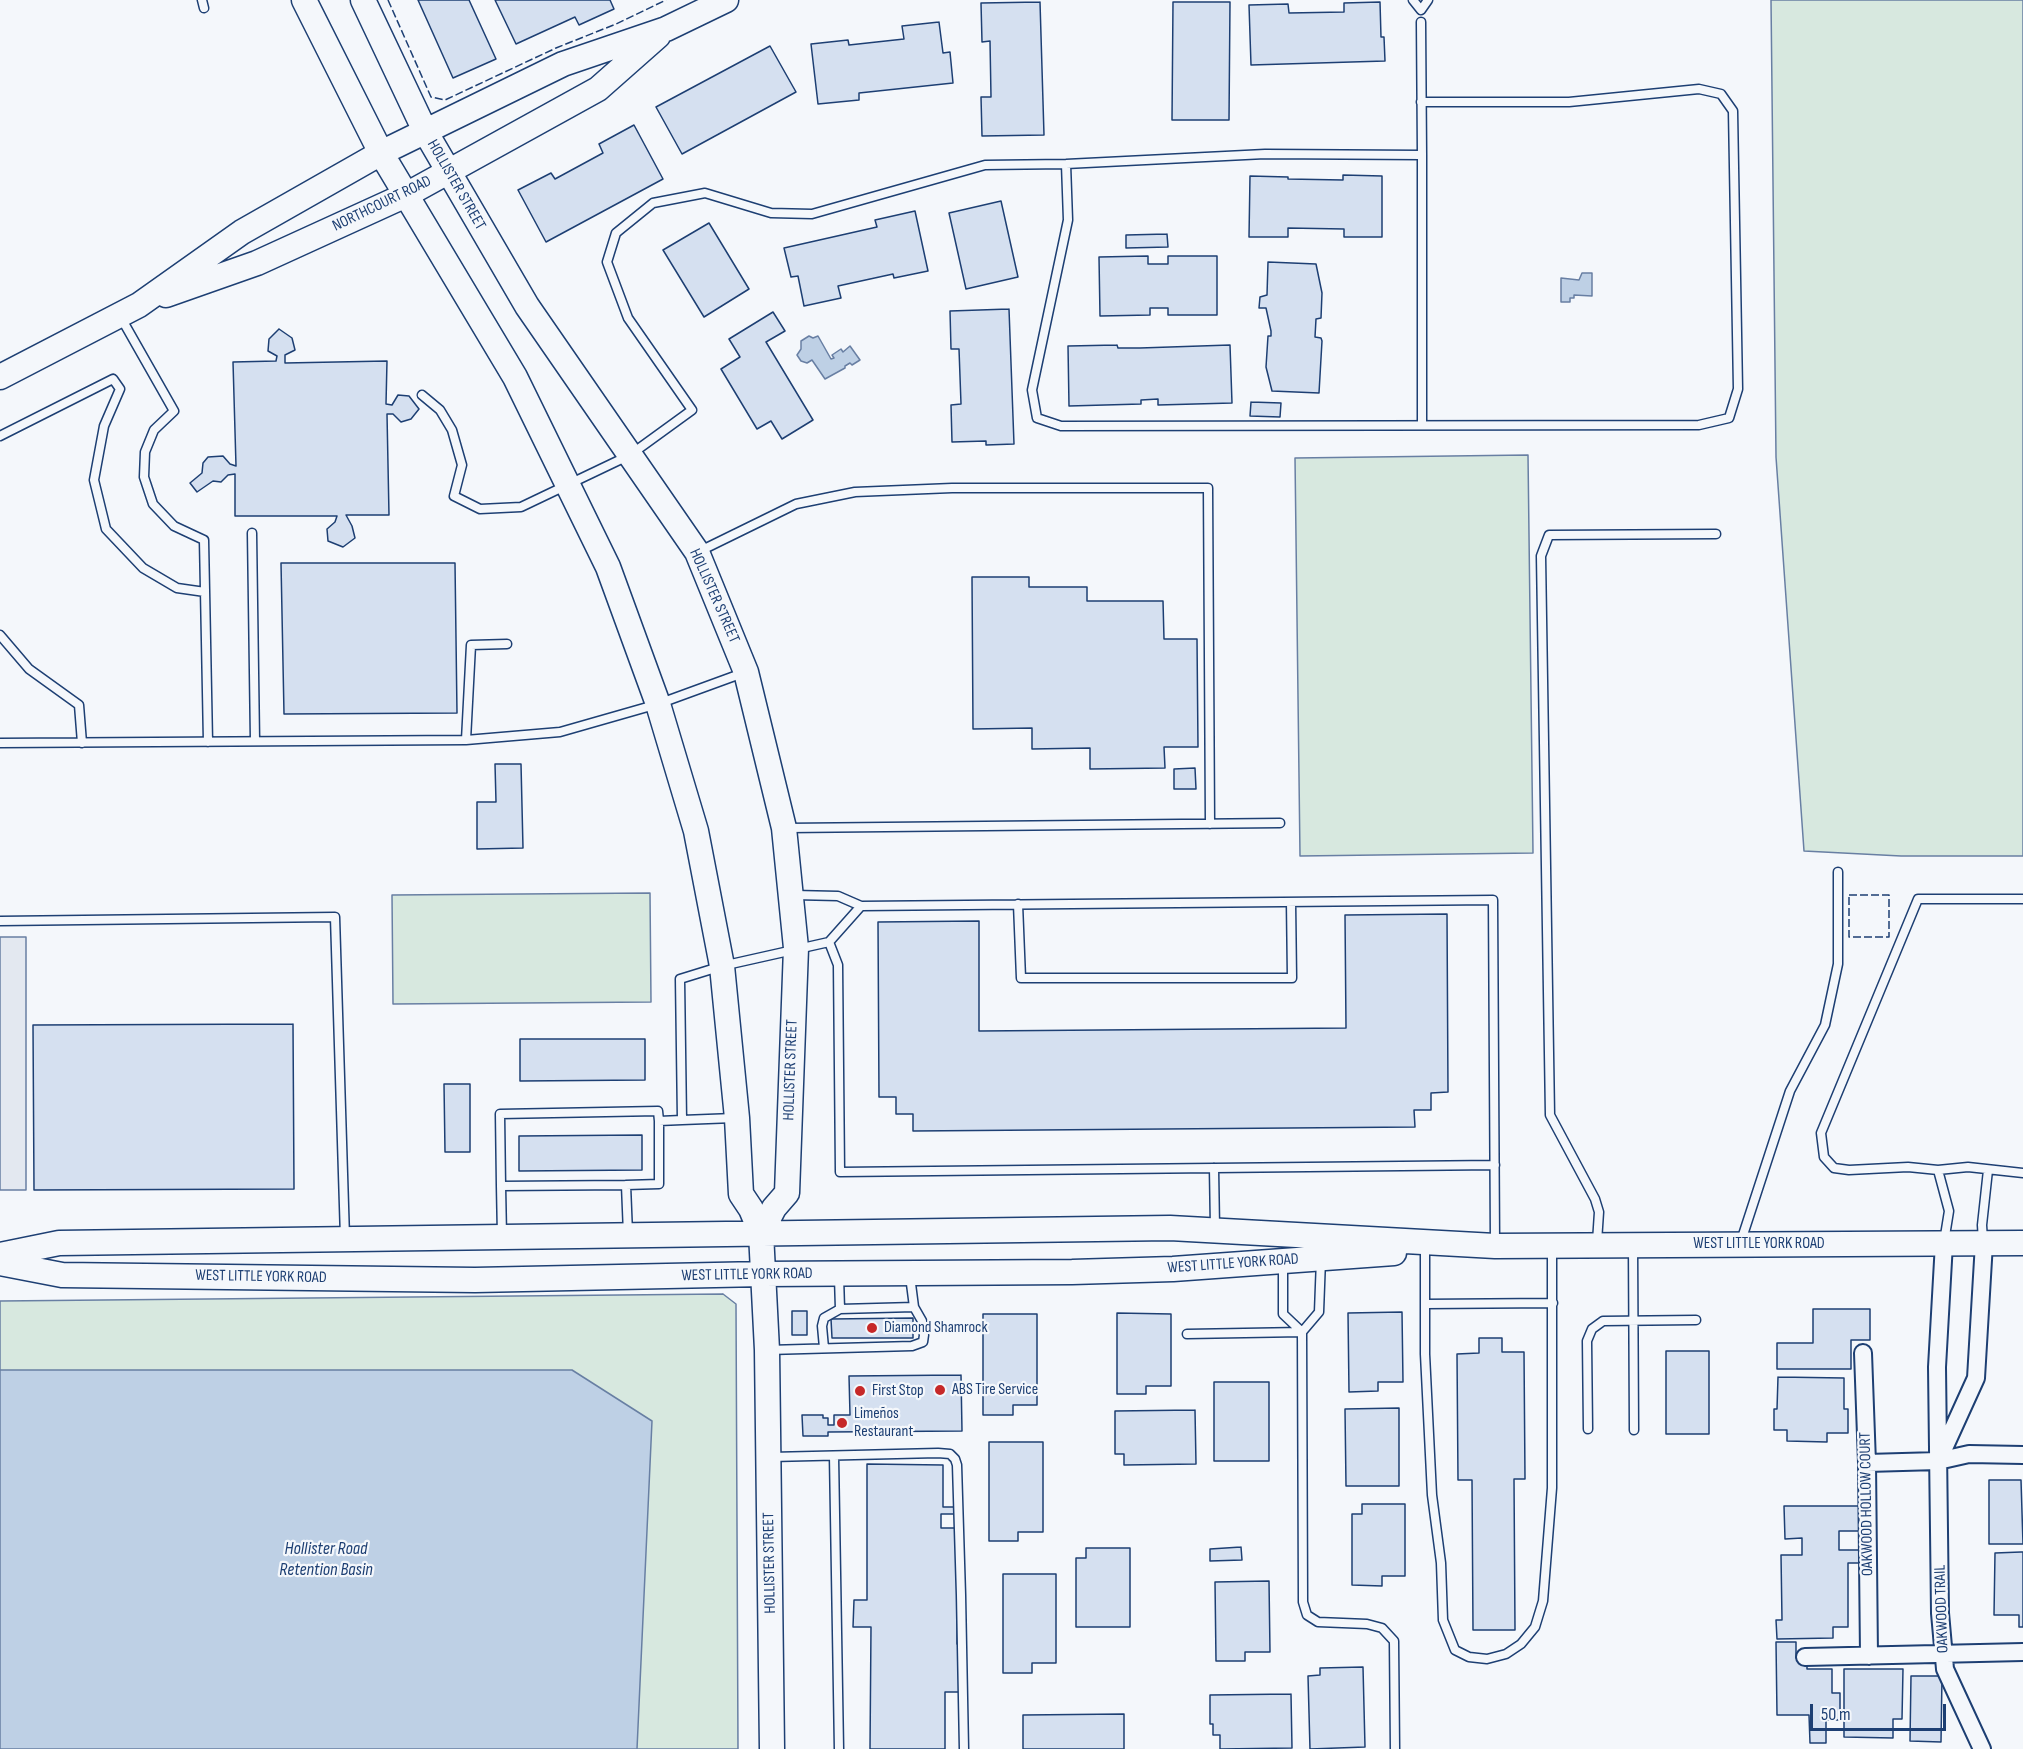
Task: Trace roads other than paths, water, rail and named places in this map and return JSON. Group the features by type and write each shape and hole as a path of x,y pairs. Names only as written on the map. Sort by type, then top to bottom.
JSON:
{"main road":[{"name":"HOLLISTER STREET","path":"304,0 381,153 515,377 608,567 658,704 696,831 722,966 737,1118 741,1194 751,1209 761,1233 767,1350 772,1749"},
{"name":"HOLLISTER STREET","path":"363,0 425,132 526,306 697,552 746,672 784,828 796,948 787,1193 774,1208 761,1233"},
{"name":"NORTHCOURT ROAD","path":"0,377 129,310 242,232 381,153 563,64 666,28 726,0"},
{"name":"NORTHCOURT ROAD","path":"129,310 257,263 406,195 598,89 666,28"},
{"name":"WEST LITTLE YORK ROAD","path":"0,1255 59,1243 1158,1228 1495,1246 2023,1243"},
{"name":"WEST LITTLE YORK ROAD","path":"0,1263 62,1275 476,1280 1173,1269 1495,1246"}],"street":[{"name":"OAKWOOD TRAIL","path":"1944,1244 1937,1367 1940,1613 1943,1654 1945,1669 1982,1749"},
{"name":"OAKWOOD TRAIL","path":"1938,1461 1976,1378 1984,1244"},
{"name":"OAKWOOD HOLLOW COURT","path":"1863,1353 1867,1463 1869,1656"},
{"path":"1867,1463 1938,1461 1969,1454 2023,1455"},
{"path":"1805,1657 2023,1652"}],"lane":[{"path":"1413,0 1421,10 1428,0"},
{"path":"1421,22 1422,425"},
{"path":"1066,164 1068,220 1032,390 1037,418 1061,426 1699,425 1729,418 1738,389 1733,111 1721,94 1700,89 1569,102 1421,102"},
{"path":"422,395 440,410 452,430 462,465 454,496 480,508 521,507 630,455 692,410 628,318 607,262 616,234 653,202 705,193 771,213 812,214 985,165 1066,164 1265,154 1422,154"},
{"path":"129,310 174,411 154,430 145,452 144,477 153,504 174,526 204,540 208,742"},
{"path":"0,436 113,379 120,389 104,426 94,480 106,529 143,568 177,588 205,592"},
{"path":"697,552 796,504 855,492 952,488 1208,488 1210,824"},
{"path":"252,533 255,741"},
{"path":"1597,1246 1599,1212 1595,1199 1550,1115 1541,556 1549,535 1716,534"},
{"path":"0,635 29,669 79,705 82,742"},
{"path":"466,740 471,645 507,644"},
{"path":"0,743 466,740 560,732 658,704 746,672"},
{"path":"784,828 1280,823"},
{"path":"1740,1244 1790,1091 1825,1025 1838,964 1838,872"},
{"path":"790,895 838,896 861,906 1493,900 1495,1246"},
{"path":"2023,899 1918,899 1821,1133 1824,1157 1834,1168 1849,1170 1908,1167 1938,1170 1968,1167 2023,1173"},
{"path":"1018,904 1021,978 1292,978 1292,902"},
{"path":"682,1120 680,979 722,966 829,942 861,906"},
{"path":"0,921 335,917 345,1239"},
{"path":"829,942 838,965 840,1172 1495,1165"},
{"path":"501,1186 659,1184 658,1111 500,1114 501,1186 502,1236"},
{"path":"658,1121 737,1118"},
{"path":"1214,1168 1215,1231"},
{"path":"1938,1170 1949,1211 1944,1244"},
{"path":"1984,1244 1982,1225 1988,1170"},
{"path":"626,1185 628,1234"},
{"path":"1425,1251 1425,1354 1432,1495 1441,1563 1443,1620 1455,1650 1469,1657 1487,1659 1506,1654 1521,1644 1535,1628 1543,1601 1552,1488 1552,1246"},
{"path":"1632,1246 1634,1430"},
{"path":"1321,1259 1320,1312 1302,1332 1303,1602 1307,1615 1318,1622 1367,1624 1382,1628 1394,1641 1395,1749"},
{"path":"1283,1261 1283,1314 1302,1332"},
{"path":"839,1273 840,1309"},
{"path":"767,1350 912,1346 923,1342 922,1321 914,1307 909,1273"},
{"path":"1425,1304 1553,1303"},
{"path":"824,1348 822,1326 824,1318 840,1309 914,1307"},
{"path":"1588,1429 1587,1341 1592,1329 1603,1321 1696,1320"},
{"path":"1187,1334 1302,1332"},
{"path":"768,1456 938,1453 950,1454 955,1459 957,1465 964,1749"},
{"path":"834,1456 839,1749"}],"water":[{"path":"1582,273 1592,273 1592,296 1574,295 1574,298 1570,298 1570,302 1561,302 1561,278 1579,280"},
{"path":"809,336 813,338 818,336 831,359 834,358 832,355 841,349 843,352 850,346 860,360 852,365 850,363 825,379 812,360 807,363 801,361 797,355 801,349 801,341"},
{"name":"Hollister Road Retention Basin","path":"0,1370 572,1370 652,1421 637,1749 0,1749"}],"place":[{"name":"Diamond Shamrock","path":"872,1328"},
{"name":"ABS Tire Service","path":"940,1390"},
{"name":"First Stop","path":"860,1391"},
{"name":"Limeños Restaurant","path":"842,1423"}]}
